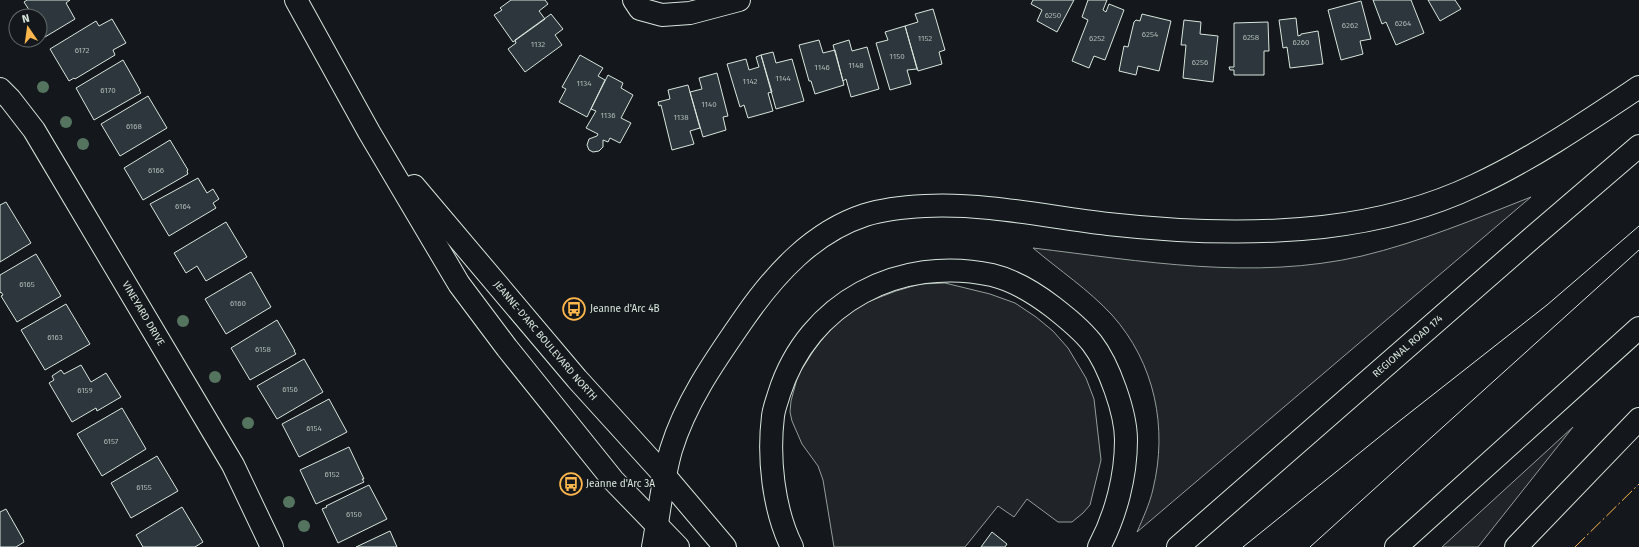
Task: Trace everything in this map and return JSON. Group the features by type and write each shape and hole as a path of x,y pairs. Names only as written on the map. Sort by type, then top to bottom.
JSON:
{"main road":[{"name":"JEANNE-D'ARC BOULEVARD NORTH","path":"296,0 370,132 459,284 507,348 613,480 678,547"},
{"path":"634,0 640,9 662,15 690,12 739,0"},
{"path":"653,547 665,476 671,451 680,424 697,390 720,353 756,302 783,269 806,248 834,228 865,215 903,207 951,204 997,208 1106,224 1200,232 1261,232 1323,227 1374,219 1423,206 1476,185 1573,131 1639,87"},
{"name":"VINEYARD DRIVE","path":"0,89 10,99 34,130 233,465 272,547"},
{"name":"JEANNE-D'ARC BOULEVARD NORTH","path":"370,132 489,276 592,396 665,476 725,547"},
{"name":"REGIONAL ROAD 174","path":"1178,547 1526,242 1639,146"},
{"path":"792,547 775,496 771,458 773,414 785,376 804,343 822,321 845,301 878,284 914,273 952,270 994,275 1034,292 1070,320 1093,344 1108,371 1120,402 1126,439 1122,482 1107,532 1099,547"},
{"path":"1396,547 1639,328"},
{"path":"1516,547 1639,419"}],"shaded area":[{"path":"1531,197 1137,532 1152,494 1159,443 1158,420 1148,375 1139,354 1127,334 1112,315 1084,289 1033,248 1156,263 1198,266 1239,268 1280,267 1321,263 1362,256 1405,244 1447,230"},
{"path":"945,283 990,294 1015,303 1053,331 1068,348 1086,378 1094,399 1101,460 1090,505 1072,522 1058,522 1027,499 1014,517 998,506 965,547 834,547 823,480 818,466 802,444 792,421 790,412 791,401 798,375 814,350 833,325 862,304 896,291 920,284"},
{"path":"1573,427 1478,547 1442,547"}],"building":[{"path":"27,0 70,0 66,3 75,19 48,35 48,8 28,8 24,2"},
{"path":"511,0 545,0 548,4 539,11 545,19 513,42 494,15 502,10 500,8"},
{"path":"1033,0 1074,0 1057,32 1037,21 1042,10 1031,4"},
{"path":"1088,0 1107,0 1103,10 1106,12 1109,4 1124,10 1105,60 1094,56 1089,68 1072,61 1088,20 1082,17"},
{"path":"1373,0 1411,0 1424,33 1396,45 1386,22 1382,24"},
{"path":"1428,0 1455,0 1461,9 1440,21"},
{"path":"1361,1 1371,39 1360,41 1363,54 1341,60 1328,10"},
{"path":"933,9 945,50 939,52 942,64 918,71 905,26 918,22 915,14"},
{"path":"551,14 563,29 555,35 562,45 525,72 508,49 516,43 515,40"},
{"path":"1142,14 1171,21 1159,71 1138,66 1136,75 1119,71 1124,46 1128,47 1134,22 1136,20 1140,21"},
{"path":"1296,18 1298,36 1301,34 1318,31 1323,64 1290,68 1287,47 1283,48 1279,20"},
{"path":"112,19 126,43 113,50 115,55 75,79 74,78 69,81 50,49 96,21 99,26"},
{"path":"1184,20 1201,22 1200,34 1218,36 1213,82 1183,78 1186,45 1181,45"},
{"path":"1268,22 1269,51 1264,51 1264,75 1234,75 1234,70 1230,70 1229,67 1234,67 1234,23"},
{"path":"905,26 917,69 907,70 911,84 890,90 876,43 888,40 885,32"},
{"path":"819,40 823,53 835,50 844,85 815,94 811,81 809,81 799,45"},
{"path":"849,40 852,51 867,47 879,89 851,97 846,79 843,81 833,45"},
{"path":"773,52 776,63 792,59 804,101 776,109 761,55"},
{"path":"580,55 603,68 598,76 605,80 587,117 559,102 566,89 562,87"},
{"path":"761,55 772,92 768,93 773,111 748,118 744,105 740,107 727,64 746,59 749,70 759,67 756,57"},
{"path":"123,60 141,93 94,120 76,88"},
{"path":"717,73 728,116 723,117 726,130 703,137 690,92 702,89 699,78"},
{"path":"608,75 623,83 621,88 633,95 621,118 631,123 620,143 610,138 608,142 603,140 603,147 599,151 593,152 589,150 587,145 589,139 597,136 598,134 586,128 596,111 591,109"},
{"path":"688,85 700,128 690,131 694,144 672,150 661,105 659,106 658,102 670,99 668,90"},
{"path":"148,96 167,128 120,156 101,124"},
{"path":"170,140 188,170 188,174 143,200 124,168"},
{"path":"198,178 207,193 213,189 219,199 213,203 216,208 169,236 150,204"},
{"path":"6,202 31,243 0,262 0,205"},
{"path":"226,222 247,257 206,281 197,266 186,273 174,253"},
{"path":"36,254 61,296 17,322 1,296 3,295 1,292 0,293 0,275"},
{"path":"251,272 271,307 226,334 205,299"},
{"path":"66,304 90,344 45,370 21,330"},
{"path":"277,320 296,354 250,380 231,348"},
{"path":"304,359 323,392 277,419 257,386"},
{"path":"81,365 91,382 106,373 121,397 97,411 96,408 72,422 49,383 54,380 52,376 61,370 64,374"},
{"path":"329,399 347,432 299,457 282,424"},
{"path":"122,408 146,449 102,476 77,434"},
{"path":"349,447 364,482 316,504 300,470"},
{"path":"157,456 178,491 131,518 111,483"},
{"path":"369,485 387,519 338,543 322,509"},
{"path":"182,507 203,542 195,547 143,547 136,535"},
{"path":"6,509 24,542 16,547 0,547 0,512"},
{"path":"390,531 397,547 356,547"},
{"path":"992,532 1007,544 1005,547 981,547"}],"tram line":[{"path":"1243,547 1388,430 1547,305 1639,226"},
{"path":"1310,547 1639,250"}],"power":[{"path":"1575,547 1639,484"}],"place":[{"name":"Jeanne d'Arc 4B","path":"574,309"},
{"name":"Jeanne d'Arc 3A","path":"571,484"}]}
